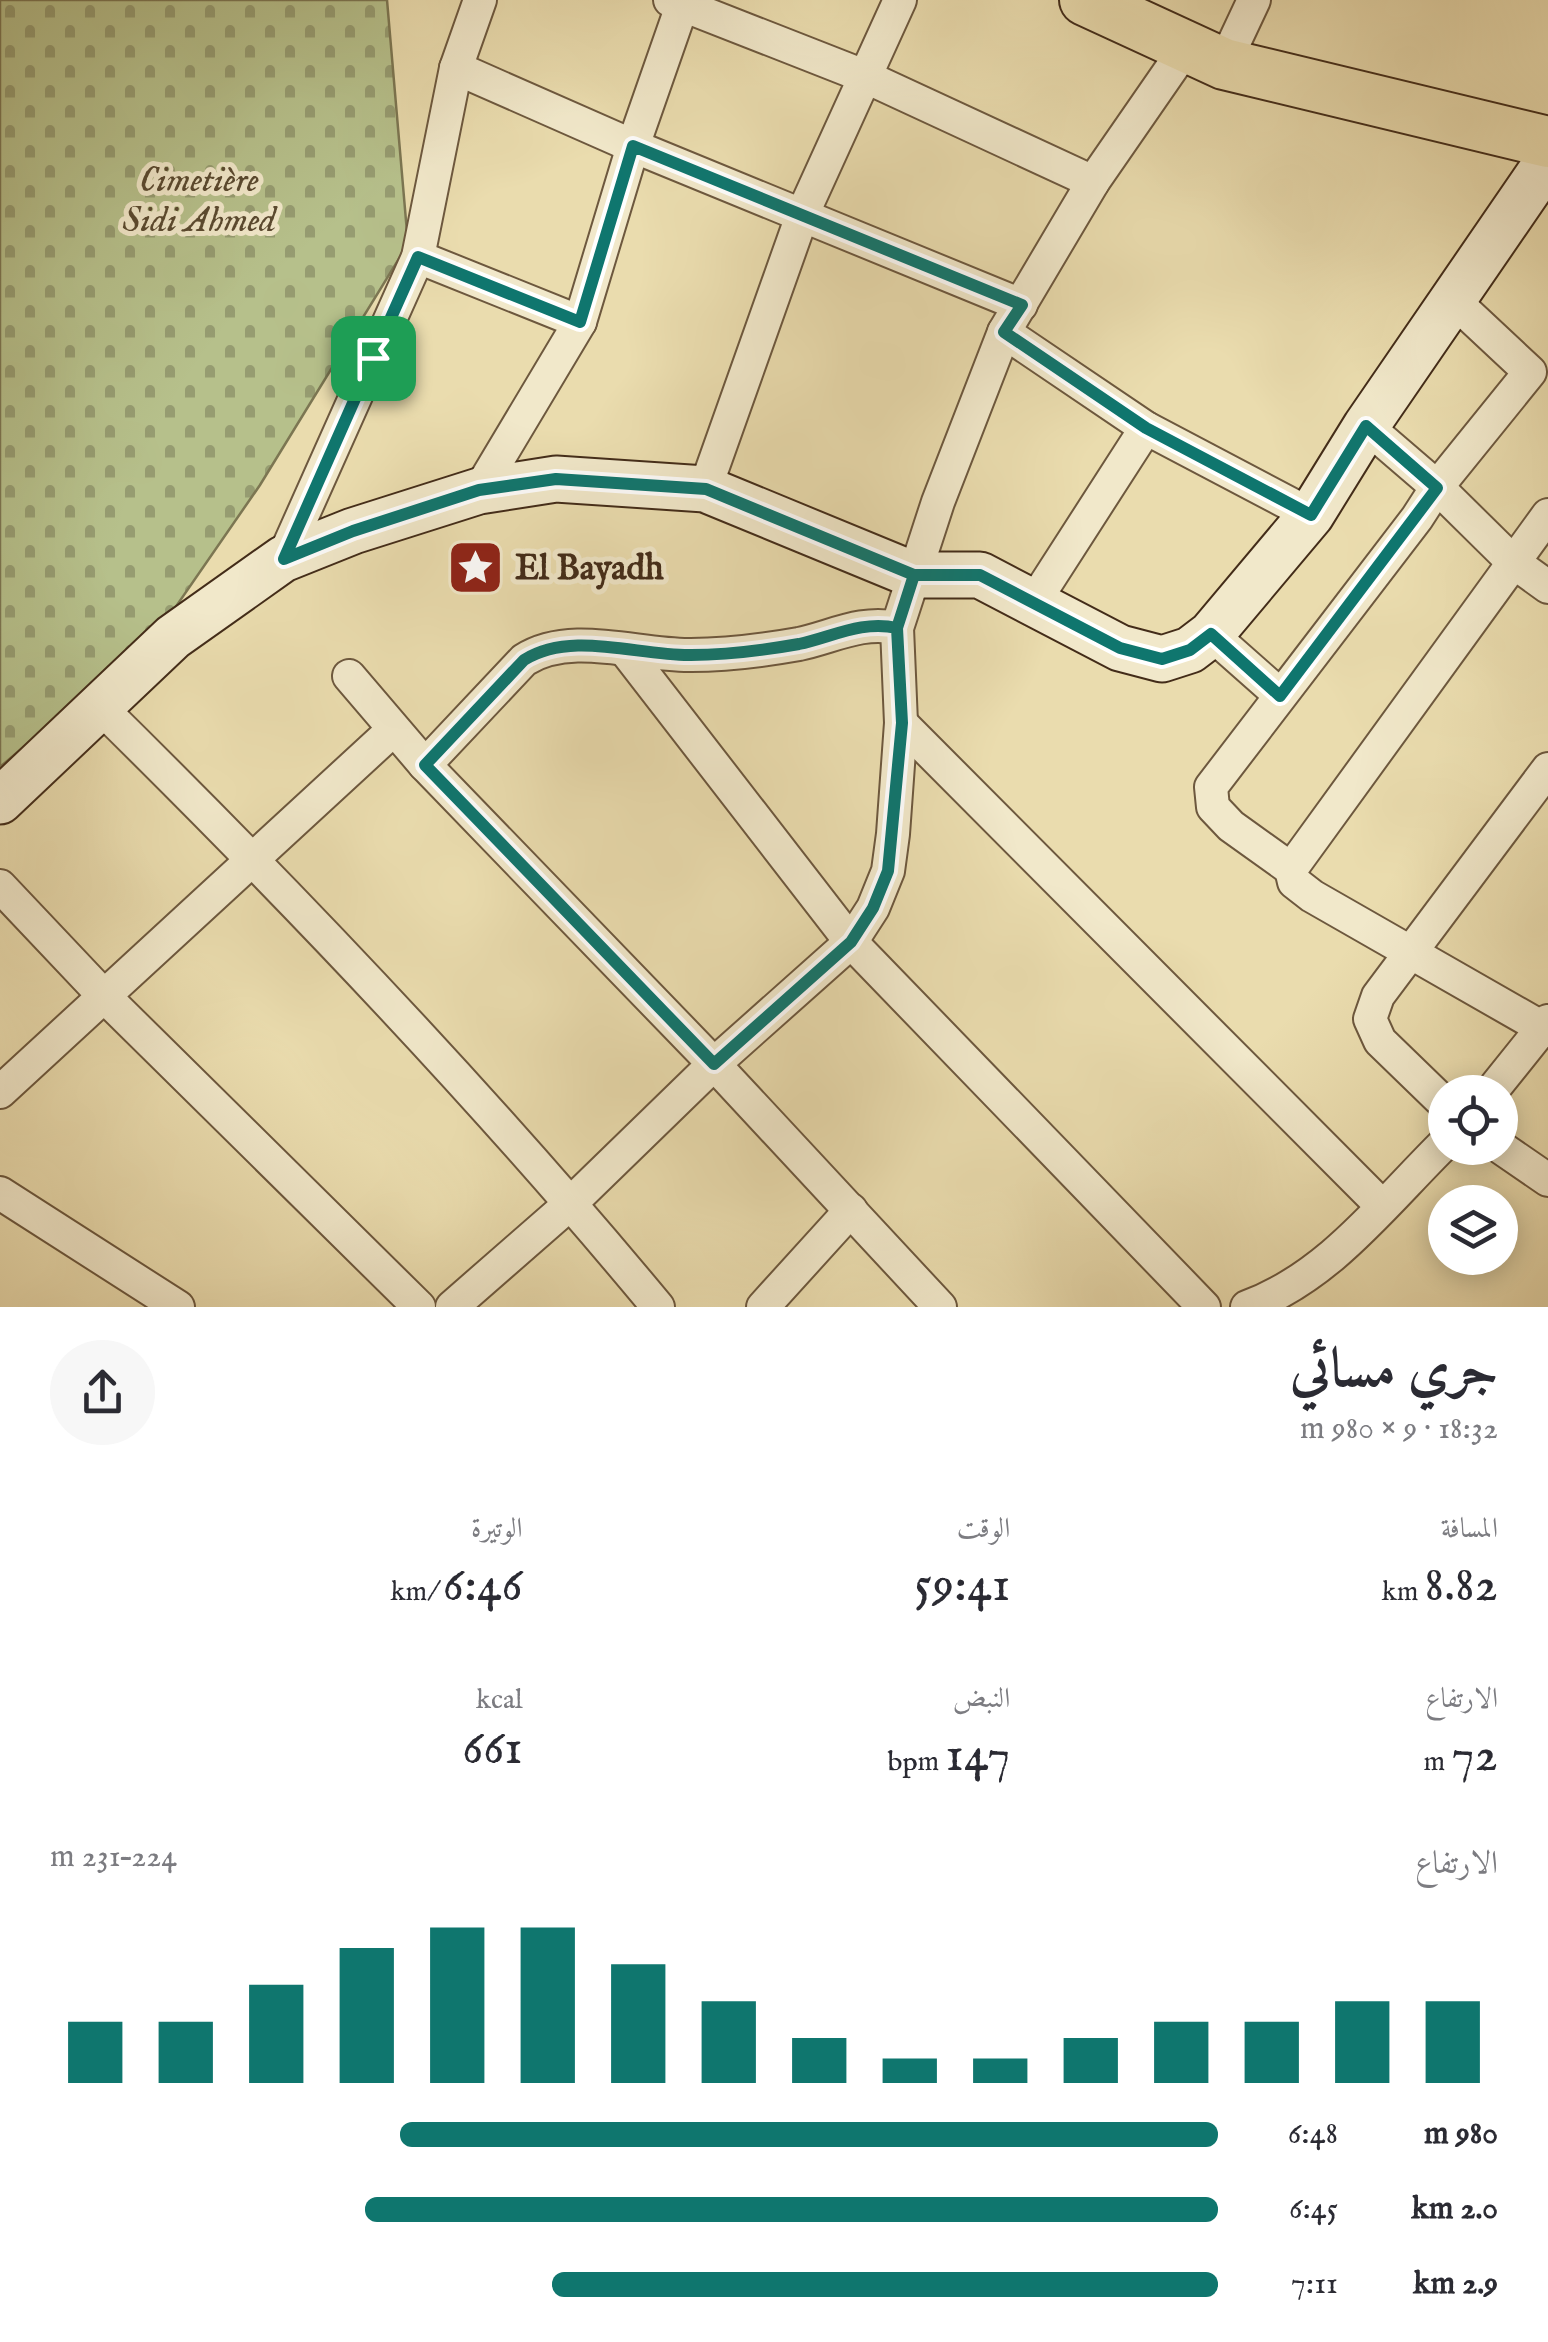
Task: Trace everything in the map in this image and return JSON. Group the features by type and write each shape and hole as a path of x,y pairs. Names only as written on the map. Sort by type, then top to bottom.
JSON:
{"main road":[{"path":"1085,0 1204,56 1548,142"}],"street":[{"path":"284,559 418,257 456,68 480,0"},
{"path":"706,489 803,214 900,0"},
{"path":"452,1307 571,1203 714,1064 851,942 873,908 888,871 902,723 897,628 938,502 1013,318 1093,182 1254,0"},
{"path":"479,490 580,322 678,2 864,76 1093,182"},
{"path":"456,68 633,146 803,214 1013,318 1146,428 1311,515"},
{"path":"0,801 172,637 284,559 353,531 479,490 556,479 706,489 914,575 980,575 1120,648 1162,659 1190,650 1211,634 1311,515 1366,426 1548,161"},
{"path":"418,257 580,322"},
{"path":"1454,300 1539,378 1437,488 1211,787 1213,807 1231,826 1291,868 1294,882 1312,896 1546,1027 1505,1075"},
{"path":"1366,426 1512,561 1548,587"},
{"path":"1034,602 1146,428"},
{"path":"1291,868 1548,515"},
{"path":"425,765 524,660 540,650 556,646 691,656 800,644 864,626 897,628"},
{"path":"1211,634 1280,696"},
{"path":"625,650 851,942 1204,1307"},
{"path":"348,676 425,765 714,1064 933,1304"},
{"path":"98,705 253,858 571,1203 658,1307"},
{"path":"902,723 1381,1206"},
{"path":"0,1092 393,730"},
{"path":"1428,1088 1380,1041 1370,1019 1378,996 1548,769"},
{"path":"0,886 104,996 418,1307"},
{"path":"1518,1159 1548,1180"},
{"path":"1247,1307 1273,1298 1330,1260 1428,1160"},
{"path":"0,1193 178,1307"},
{"path":"763,1307 851,1210"}],"green space":[{"name":"Cimetière Sidi Ahmed","path":"0,0 387,0 408,244 260,485 157,634 0,767"}],"place":[{"name":"El Bayadh","path":"476,567"}],"route":[{"path":"373,358 284,559 353,531 479,490 556,479 706,489 914,575 897,628 864,626 800,644 691,656 556,646 540,650 524,660 425,765 714,1064 851,942 873,908 888,871 893,834 902,723 897,628 914,575 980,575 1120,648 1162,659 1190,650 1211,634 1280,696 1437,488 1366,426 1311,515 1146,428 1004,332 1022,305 633,146 580,322 418,257 373,358"}]}
